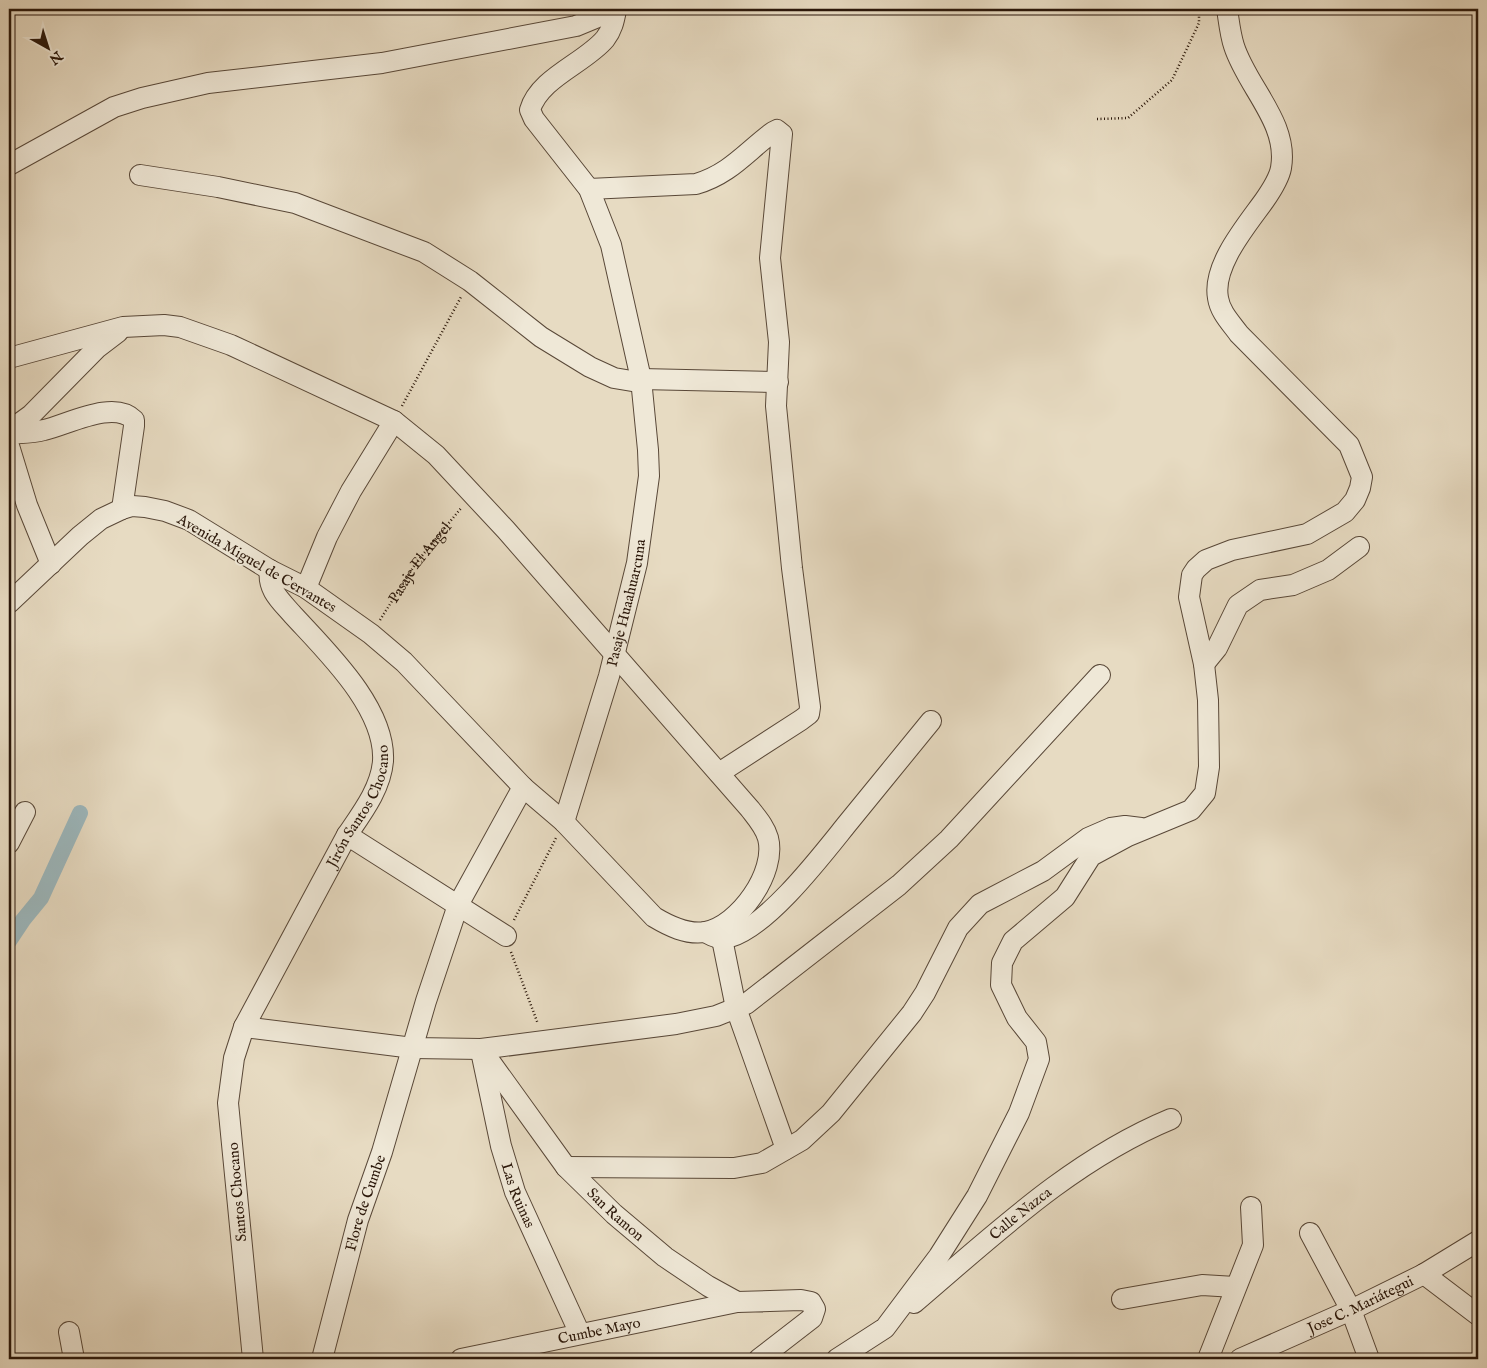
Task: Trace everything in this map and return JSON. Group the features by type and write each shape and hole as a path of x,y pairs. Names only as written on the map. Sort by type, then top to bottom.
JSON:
{"street":[{"path":"837,1359 885,1328 939,1256 977,1196 1019,1113 1039,1059 1036,1042 1017,1018 1001,985 1002,963 1013,941 1065,897 1091,856 1128,836 1191,810 1205,793 1209,767 1209,739 1204,664 1189,597 1192,575 1206,560 1232,550 1307,534 1345,512 1355,500 1362,477 1349,445 1239,334 1226,316 1218,298 1219,274 1234,245 1271,190 1281,170 1283,148 1277,130 1234,47 1227,9"},
{"path":"9,165 114,107 142,98 208,82 382,63 576,26 616,10"},
{"name":"Pasaje Huaahuarcuna","path":"564,822 609,676 637,563 649,476 641,379 610,245 589,188 534,119 530,110 538,92 605,39 613,27 616,10"},
{"path":"589,188 696,184 710,180 729,169 773,132 780,131 782,137 770,258 779,342 776,406 798,624 810,706 809,714 719,773"},
{"path":"140,175 218,186 295,203 424,252 470,281 541,337 590,368 614,378 632,381 641,379 778,382"},
{"path":"9,358 123,327 164,325 180,328 232,345 394,421 436,455 719,773 761,823 768,839 768,858 763,877 752,898 722,925 714,936"},
{"path":"9,433 31,415 97,348 123,327"},
{"path":"9,433 44,430 75,419 108,412 130,416 134,420 134,426 122,509"},
{"path":"306,588 326,537 351,491 394,421"},
{"path":"9,446 27,505 50,564"},
{"name":"Avenida Miguel de Cervantes","path":"9,602 101,519 122,509 132,506 145,507 165,511 189,520 270,570 306,588 371,634 404,662 523,787 564,822 654,917 672,928 714,936"},
{"path":"1204,664 1217,648 1238,605 1260,590 1293,585 1328,570 1359,548"},
{"name":"Jirón Santos Chocano","path":"244,1027 347,835 367,806 378,782 383,761 381,738 372,715 346,675 276,596 268,580 270,570"},
{"path":"244,1027 413,1048 481,1049 676,1024 716,1016 746,1004 899,885 949,839 1100,675"},
{"path":"714,936 745,930 770,910 802,878 931,721"},
{"name":"Flore de Cumbe","path":"322,1359 358,1220 382,1152 458,905 523,787"},
{"path":"9,843 25,812"},
{"path":"566,1166 734,1168 762,1163 802,1140 817,1127 879,1056 925,993 958,928 980,904 1043,872 1088,838 1111,828 1125,826 1148,829"},
{"path":"347,835 506,936"},
{"path":"714,936 736,1008 786,1149"},
{"name":"Santos Chocano","path":"244,1027 234,1058 228,1103 252,1359"},
{"name":"San Ramon","path":"481,1049 566,1166 614,1214 664,1257 708,1286 737,1302"},
{"name":"Las Ruinas","path":"481,1049 501,1146 515,1192 580,1334"},
{"name":"Calle Nazca","path":"885,1328 1034,1200 1140,1132 1171,1120"},
{"path":"1208,1359 1253,1245 1251,1207"},
{"path":"1310,1233 1351,1310 1369,1359"},
{"name":"Jose C. Mariátegui","path":"1240,1359 1351,1310 1424,1274 1478,1241"},
{"path":"1424,1274 1478,1314"},
{"path":"1122,1298 1202,1285 1235,1287"},
{"path":"737,1302 801,1300 811,1302 815,1309 812,1318 759,1359"},
{"name":"Cumbe Mayo","path":"461,1359 737,1302"},
{"path":"69,1332 74,1359"}],"path":[{"path":"1097,119 1128,118 1172,80 1199,23 1199,9"},
{"path":"394,421 470,281"},
{"name":"Pasaje El Angel","path":"371,634 416,563 472,494"},
{"path":"544,1040 506,936 564,822"}],"waterway":[{"path":"9,941 41,898 80,813"}]}
